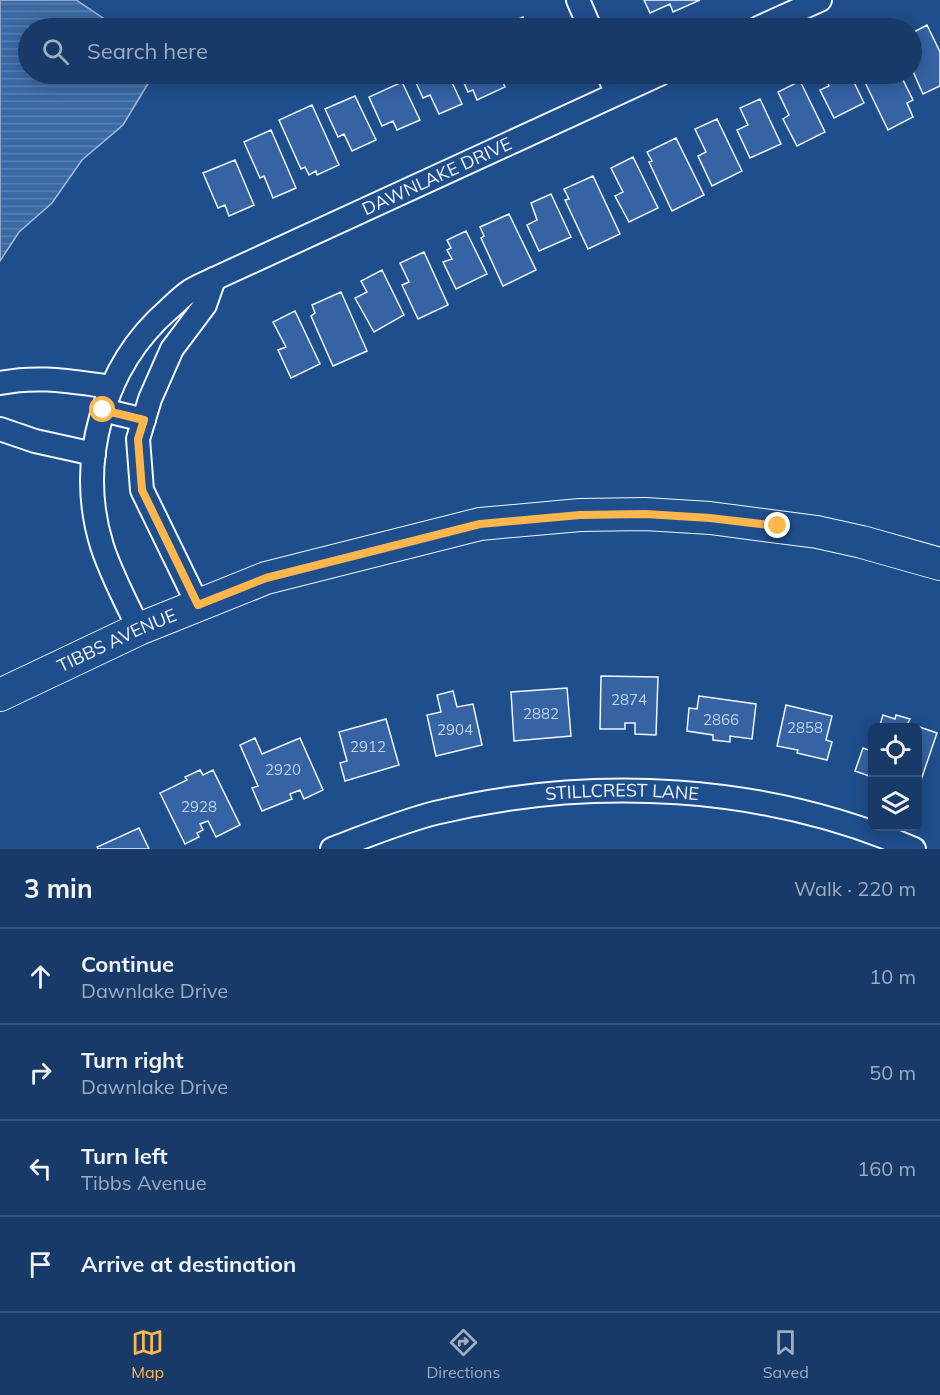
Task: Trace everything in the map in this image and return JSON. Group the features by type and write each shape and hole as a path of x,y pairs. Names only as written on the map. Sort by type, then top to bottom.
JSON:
{"street":[{"path":"578,0 586,18"},
{"path":"780,18 820,0"},
{"name":"DAWNLAKE DRIVE","path":"139,629 101,544 91,482 94,453 103,410 112,387 131,351 154,321 188,292 611,84"},
{"path":"198,605 142,490 138,439 150,399 172,349 205,305 214,279"},
{"path":"0,383 26,378 45,378 112,387"},
{"path":"103,410 144,420"},
{"path":"0,429 35,441 94,453"},
{"name":"TIBBS AVENUE","path":"0,696 139,629 266,578 480,524 580,515 689,516 755,522 817,532 940,564"},
{"name":"STILLCREST LANE","path":"332,849 436,813 532,796 606,790 682,793 741,800 814,815 857,827 914,849"}],"water":[{"path":"0,0 76,0 103,18 18,18 18,84 148,84 123,125 82,160 52,203 19,232 0,261"}],"building":[{"path":"644,0 700,0 673,12 670,4 650,13"},
{"path":"927,25 940,52 940,86 923,94 919,84 922,84 922,28"},
{"path":"398,84 403,84 420,120 397,130 393,121 382,126 369,97"},
{"path":"417,84 453,84 462,104 439,114 430,95 423,98"},
{"path":"464,84 504,84 505,87 477,100 473,90 468,92"},
{"path":"794,84 801,84 825,132 797,146 783,119 789,115 778,92"},
{"path":"828,84 855,84 864,103 834,118 820,90 829,86"},
{"path":"866,84 905,84 913,100 907,103 913,117 888,130"},
{"path":"355,96 376,140 352,151 344,134 338,137 325,109"},
{"path":"760,99 781,144 750,158 737,130 748,125 740,108"},
{"path":"312,105 339,165 317,175 316,171 309,175 305,167 301,169 279,120"},
{"path":"717,119 742,171 712,186 698,156 706,152 695,129"},
{"path":"271,130 296,188 273,198 264,176 260,178 244,142"},
{"path":"676,138 704,195 672,211 649,162 652,161 647,152"},
{"path":"633,157 658,208 629,222 615,196 623,192 611,168"},
{"path":"235,160 254,205 229,216 225,205 218,208 203,173"},
{"path":"593,176 620,234 588,249 565,200 569,199 564,189"},
{"path":"551,194 571,237 539,251 527,225 537,220 531,203"},
{"path":"509,214 536,270 503,286 481,238 484,236 480,227"},
{"path":"466,231 487,274 456,289 443,262 452,259 447,250 451,248 447,240"},
{"path":"424,252 448,305 418,319 402,285 409,282 400,263"},
{"path":"382,270 404,315 374,332 355,298 367,292 361,281"},
{"path":"341,292 367,351 333,366 311,316 315,313 312,305"},
{"path":"295,311 320,364 291,378 278,350 286,347 273,322"},
{"path":"601,676 658,677 656,735 635,734 635,723 625,723 625,729 600,729"},
{"path":"567,688 571,736 514,741 511,692"},
{"path":"453,691 457,707 473,704 482,745 436,756 427,715 441,712 437,695"},
{"path":"699,696 756,704 752,739 730,736 730,742 713,740 713,735 687,731 689,708 697,709"},
{"path":"786,705 832,716 826,740 832,742 827,760 797,753 798,750 777,746"},
{"path":"883,715 895,719 896,715 910,719 908,723 881,723"},
{"path":"386,719 399,765 345,781 340,763 347,761 339,732"},
{"path":"922,728 937,733 922,777"},
{"path":"255,738 262,754 300,738 323,790 304,799 300,790 290,794 292,799 262,811 252,788 258,786 240,745"},
{"path":"863,748 868,750 868,776 855,771"},
{"path":"200,770 203,775 213,770 240,825 216,837 208,821 200,824 203,830 197,833 199,837 185,844 160,793 187,780 185,777"},
{"path":"139,828 149,849 98,849 97,847"}],"route":[{"path":"103,410 144,420 138,439 142,490 198,605 266,578 480,524 580,515 645,514 689,516 778,526"}]}
